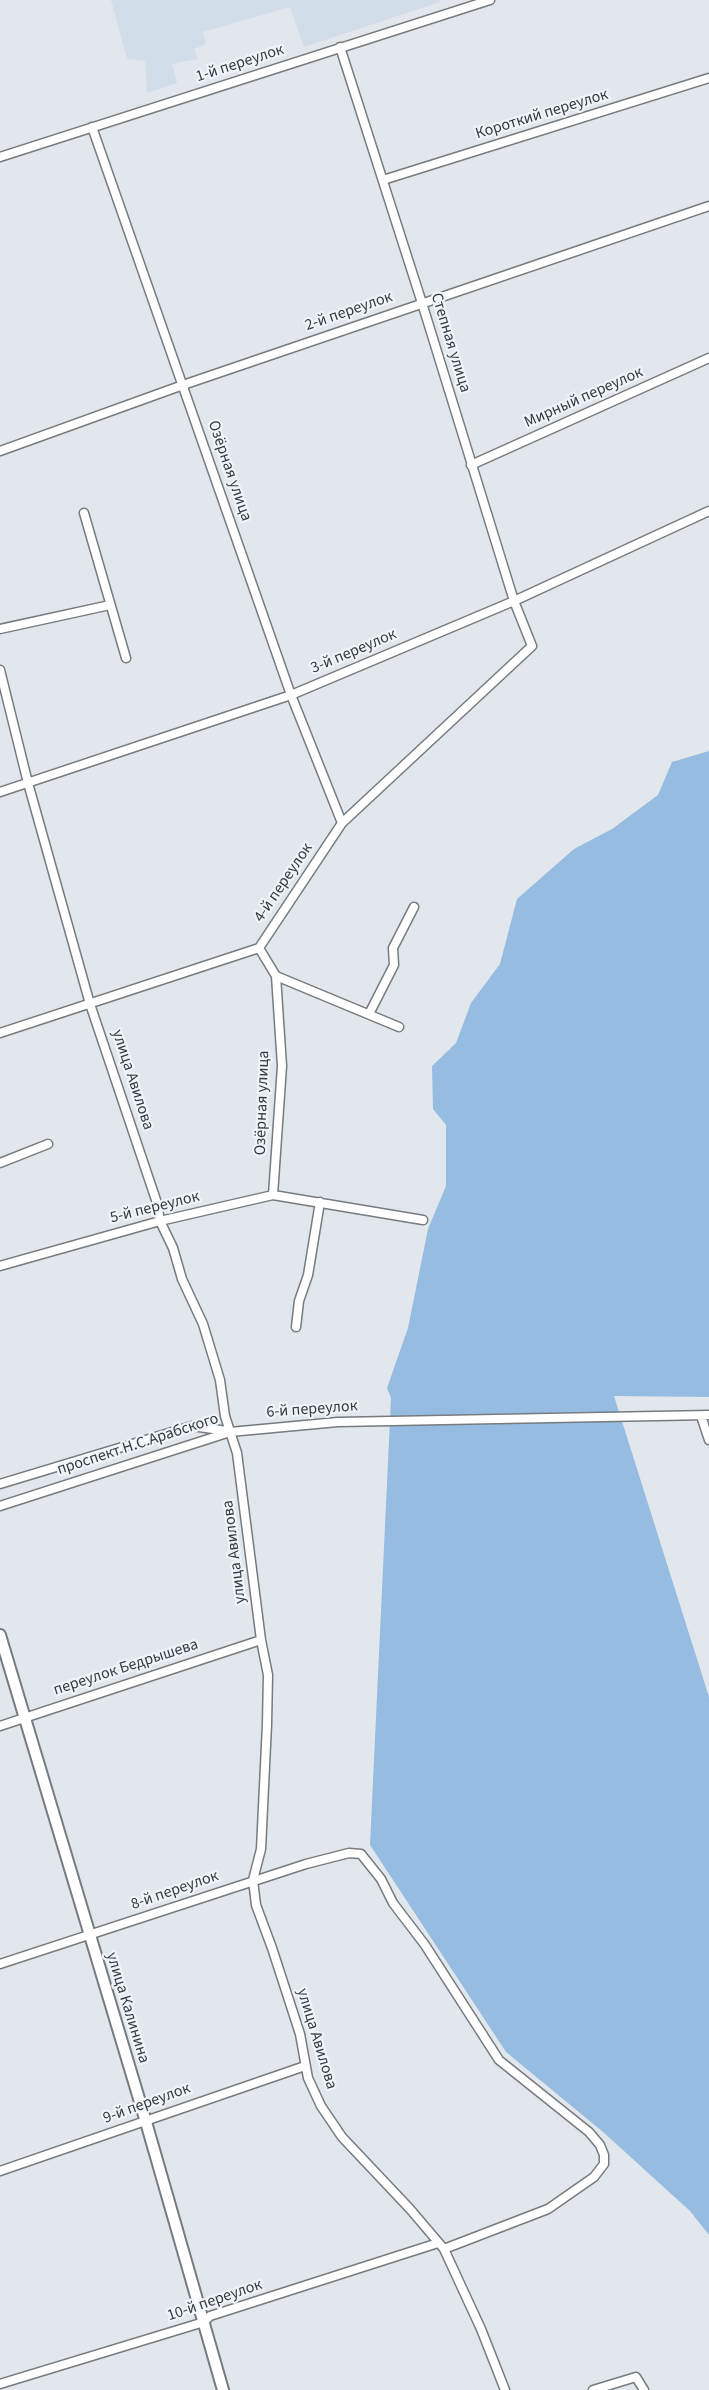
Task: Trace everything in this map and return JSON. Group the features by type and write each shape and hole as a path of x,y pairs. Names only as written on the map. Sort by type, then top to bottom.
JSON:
{"main road":[{"name":"улица Калинина","path":"0,1635 146,2122 223,2390"}],"street":[{"name":"1-й переулок","path":"0,157 490,0"},
{"name":"Степная улица","path":"340,47 514,601 532,646"},
{"name":"Короткий переулок","path":"383,180 709,78"},
{"name":"Озёрная улица","path":"92,127 291,695 342,823"},
{"name":"2-й переулок","path":"0,451 183,385 709,206"},
{"name":"Мирный переулок","path":"471,465 709,358"},
{"name":"3-й переулок","path":"0,792 291,695 514,601 709,511"},
{"path":"84,513 126,658"},
{"path":"0,629 110,605"},
{"name":"4-й переулок","path":"0,1033 259,948 342,823 532,646"},
{"name":"улица Авилова","path":"0,673 28,783 90,1004 157,1203 160,1221 173,1248 182,1279 204,1324 241,1478 261,1640 268,1676 261,1849 253,1880 256,1905 273,1948 300,2034 305,2066 321,2106 342,2137 410,2209 441,2246 481,2329 504,2390"},
{"path":"369,1014 394,966 393,948 414,907"},
{"path":"259,948 276,976 399,1027"},
{"name":"Озёрная улица","path":"273,1195 282,1066 276,976"},
{"path":"0,1163 48,1144"},
{"name":"5-й переулок","path":"0,1266 160,1221 273,1195 423,1220"},
{"path":"296,1327 298,1301 308,1275 320,1202"},
{"path":"705,1415 709,1440"},
{"name":"6-й переулок","path":"230,1432 338,1422 705,1415"},
{"name":"проспект Н.С.Арабского","path":"0,1484 192,1426 230,1432"},
{"name":"проспект Н.С.Арабского","path":"0,1506 230,1432"},
{"name":"переулок Бедрышева","path":"0,1726 261,1640"},
{"name":"8-й переулок","path":"0,1964 306,1863 349,1853 361,1854 381,1879 393,1903 425,1945 499,2060 589,2132 600,2145 604,2155 604,2164 594,2177"},
{"name":"9-й переулок","path":"0,2171 146,2122 153,2116 305,2066"},
{"name":"10-й переулок","path":"0,2384 204,2322 210,2316 441,2246 548,2209 594,2177"},
{"path":"593,2390 636,2377 644,2390"}],"shaded area":[{"path":"111,0 439,0 440,2 304,47 290,7 203,32 206,44 194,49 198,59 172,64 177,83 147,93 145,61 127,59"},
{"path":"709,751 709,1397 614,1396 709,1697 709,2235 690,2211 603,2132 506,2052 370,1845 391,1398 387,1388 408,1328 428,1229 446,1186 446,1125 433,1109 432,1066 456,1043 471,1003 500,964 517,899 574,849 612,829 658,795 672,762"}]}
